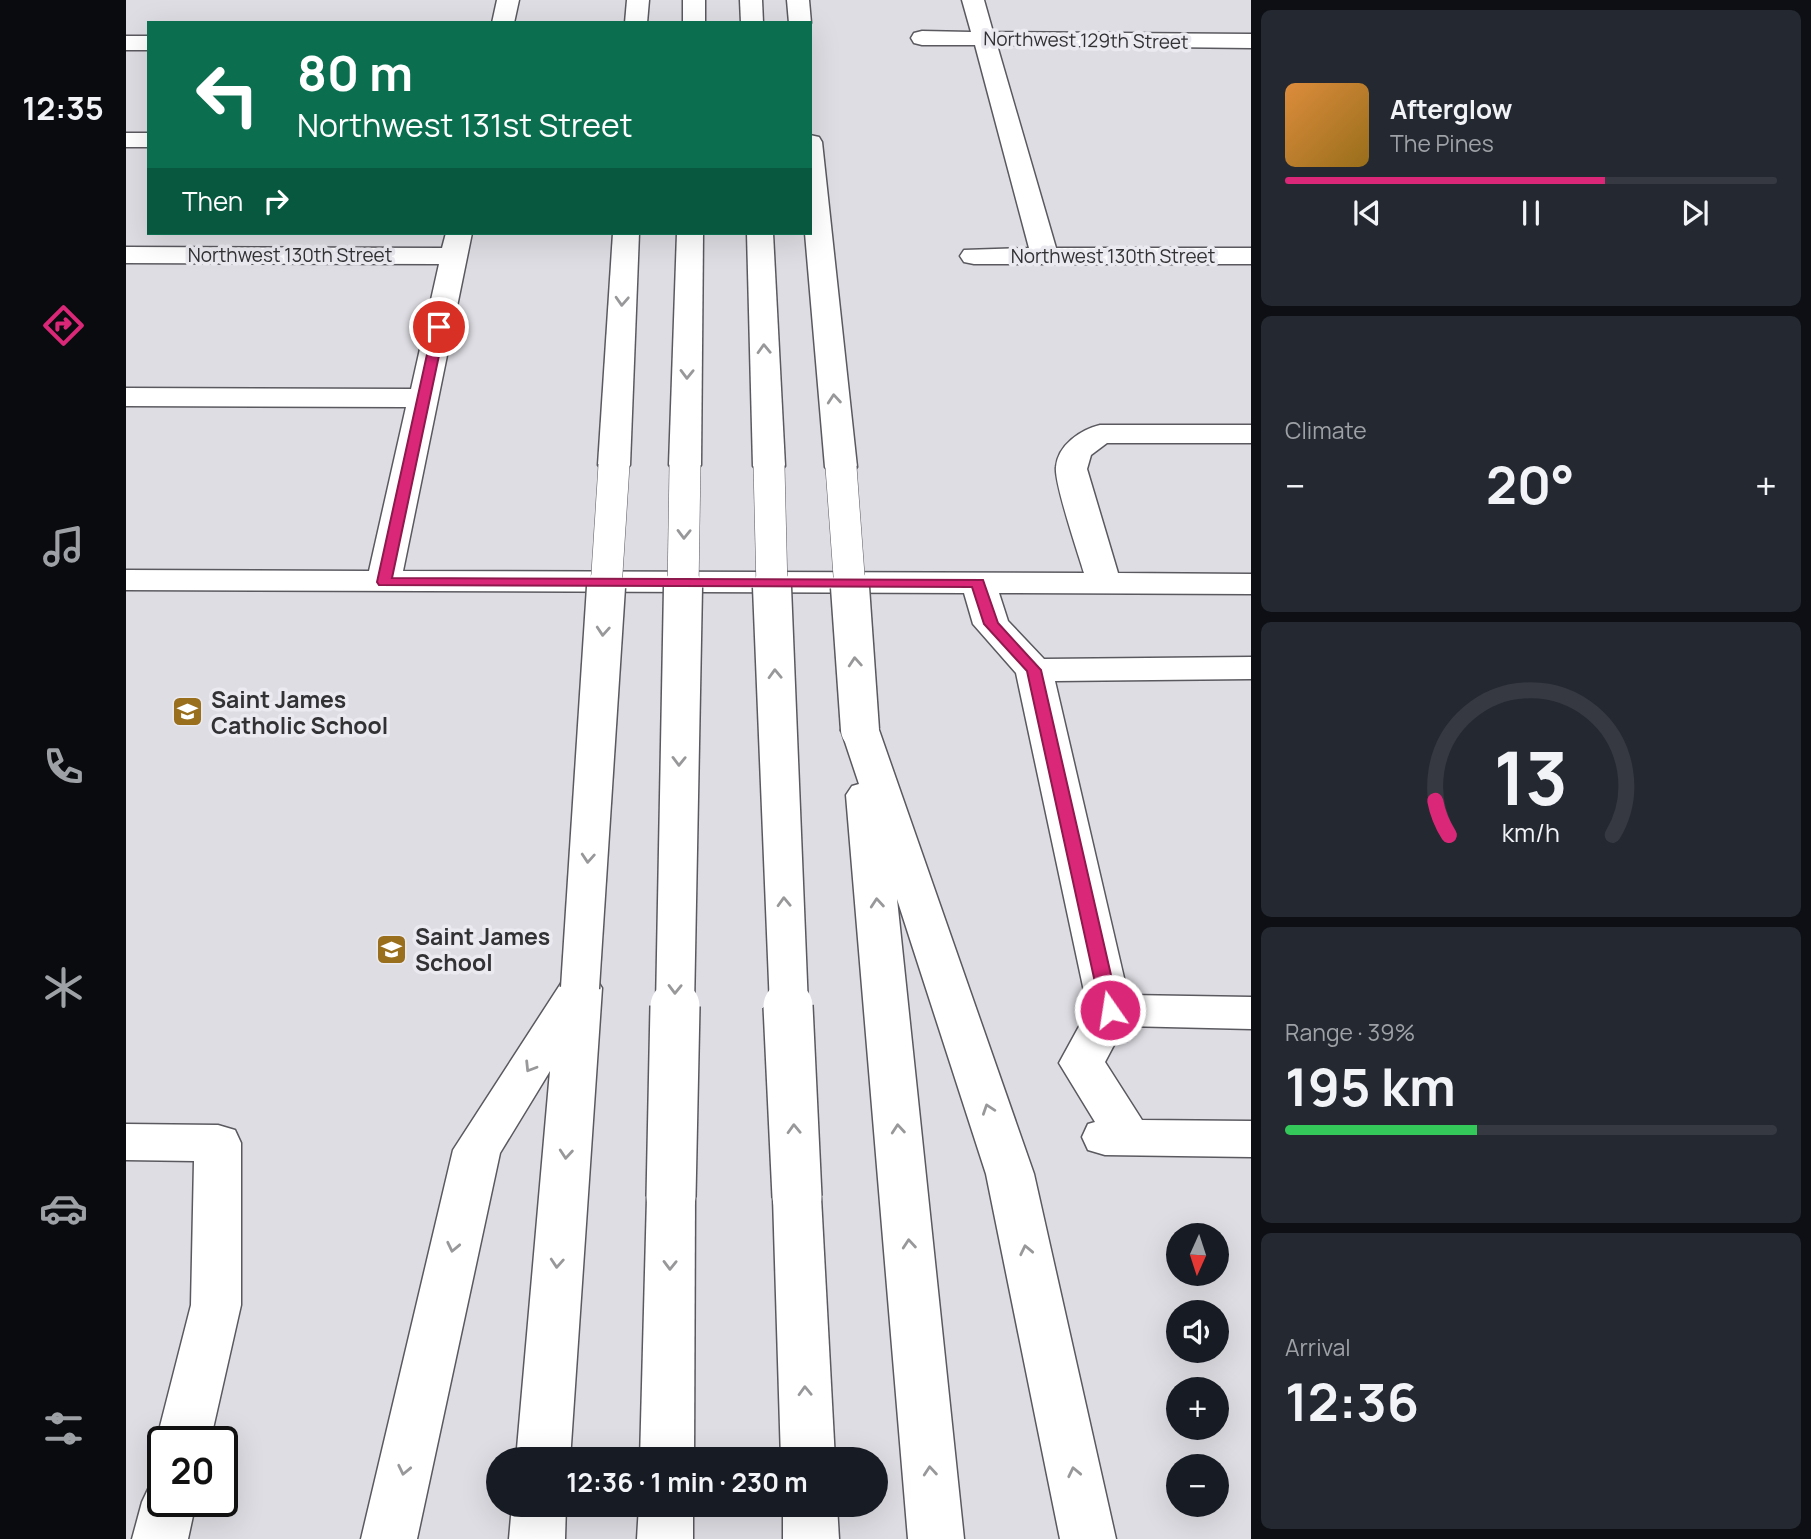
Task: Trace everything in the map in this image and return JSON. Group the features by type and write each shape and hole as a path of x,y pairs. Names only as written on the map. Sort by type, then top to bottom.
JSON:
{"main road":[{"path":"503,21 508,0"},
{"path":"694,0 694,21"},
{"path":"751,0 752,21"},
{"path":"798,0 800,21"},
{"path":"973,0 1045,256"},
{"name":"Northwest 129th Street","path":"922,38 1248,46"},
{"path":"126,43 147,43"},
{"path":"126,140 147,140"},
{"path":"812,163 841,467 860,730 936,1539"},
{"path":"543,1447 580,988 614,466 626,235"},
{"path":"667,1447 690,235"},
{"path":"760,235 776,727 807,1447"},
{"path":"384,582 457,244"},
{"name":"Northwest 130th Street","path":"126,255 457,244"},
{"name":"Northwest 130th Street","path":"974,256 1251,256"},
{"path":"126,397 424,398"},
{"path":"1104,584 1071,469 1076,451 1100,434 1251,434"},
{"path":"126,580 1251,584"},
{"path":"978,583 991,624 1034,670 1110,1010 1082,1063 1116,1137 1251,1139"},
{"path":"1034,670 1251,668"},
{"path":"860,730 1010,1174 1088,1539"},
{"path":"389,1539 477,1150 580,988"},
{"path":"1110,1010 1251,1013"},
{"path":"126,1142 218,1143 216,1305 187,1426"},
{"path":"160,1539 165,1517"},
{"path":"537,1539 538,1517"},
{"path":"665,1539 666,1517"},
{"path":"810,1517 811,1539"}],"place":[{"name":"Saint James Catholic School","path":"188,712"},
{"name":"Saint James School","path":"392,949"}],"route":[{"path":"439,327 384,582 978,583 991,624 1034,670 1110,1010"}]}
